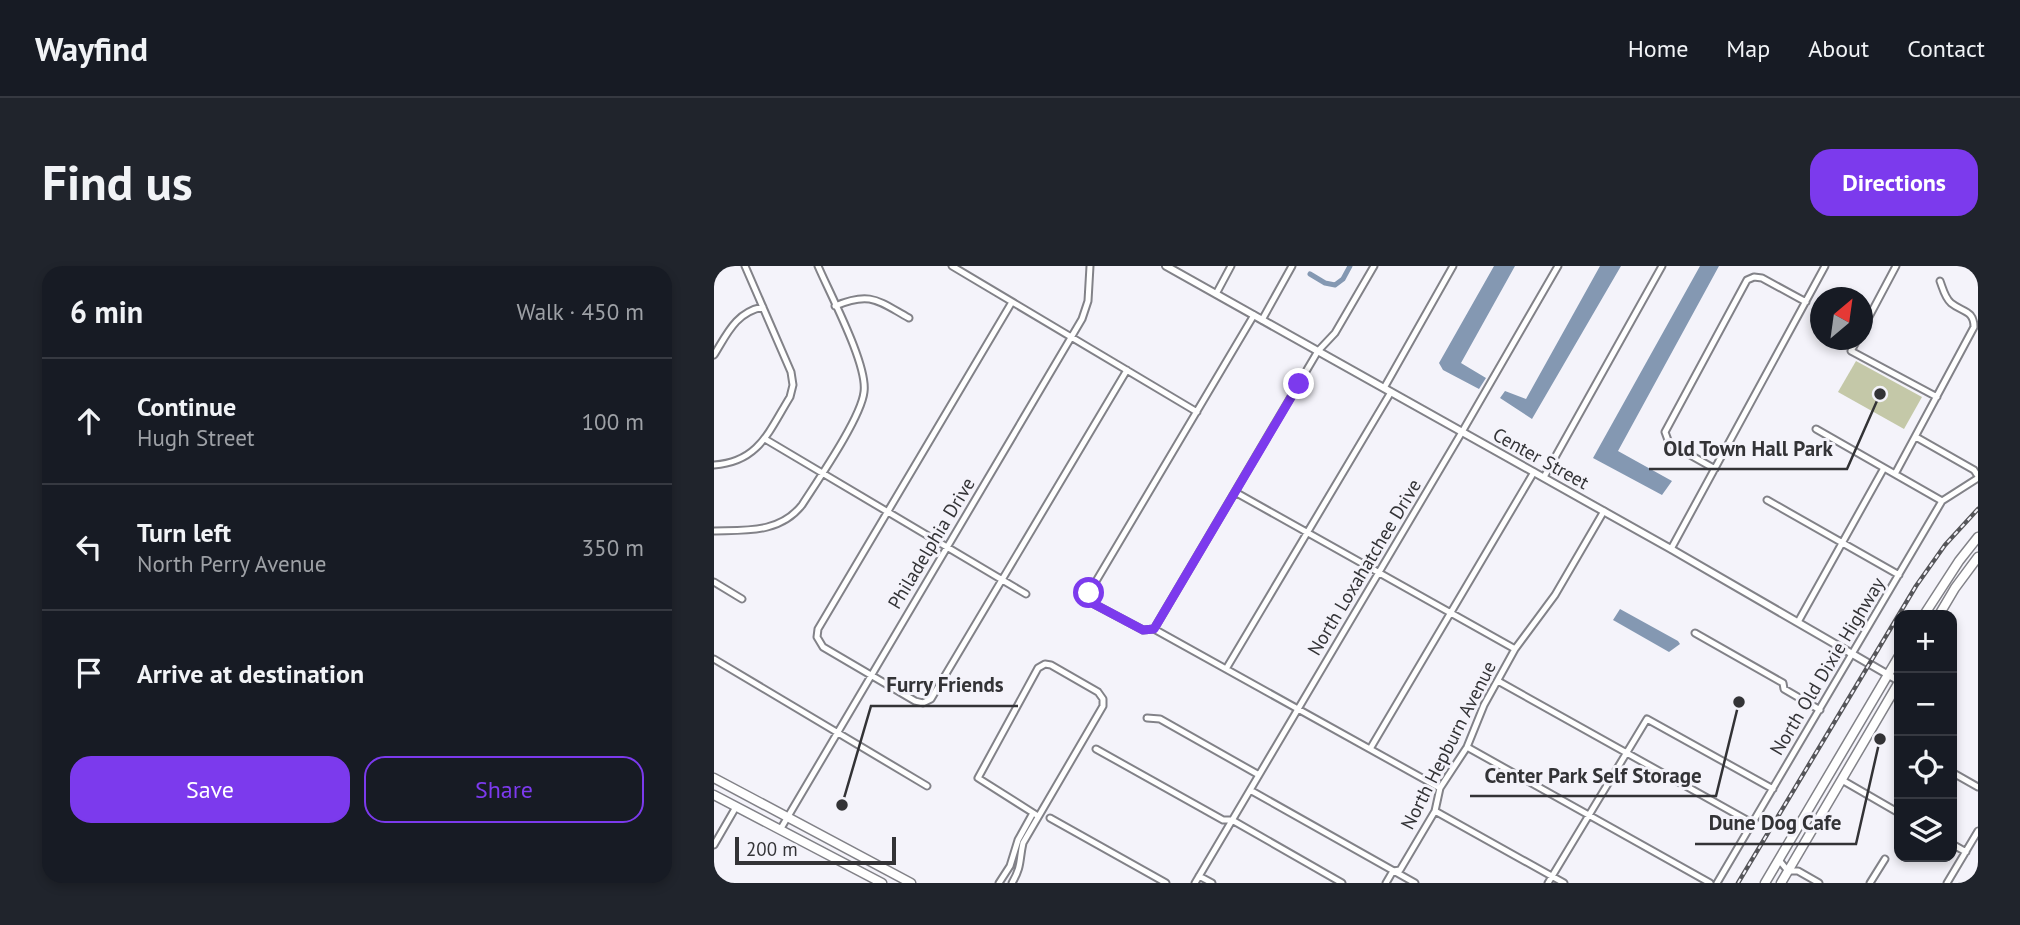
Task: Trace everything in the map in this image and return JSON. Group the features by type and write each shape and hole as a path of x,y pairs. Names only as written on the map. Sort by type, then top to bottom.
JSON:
{"main road":[{"path":"1927,610 1978,537"},
{"path":"1942,610 1978,557"},
{"path":"1765,883 1894,665"},
{"path":"1781,883 1894,691"},
{"path":"714,778 911,883"},
{"path":"714,795 882,883"}],"street":[{"path":"714,465 732,463 757,448 790,397 793,380 745,266"},
{"path":"714,531 768,528 787,520 802,505 858,412 864,393 861,365 818,266"},
{"path":"952,266 1197,412"},
{"name":"Philadelphia Drive","path":"780,831 1082,319 1088,301 1090,266"},
{"name":"Center Street","path":"1166,266 1604,511 1894,679"},
{"path":"1216,294 1231,266"},
{"path":"1262,320 1292,266"},
{"path":"1154,629 1318,351 1335,333 1374,266"},
{"path":"1226,669 1307,533 1453,266"},
{"name":"North Loxahatchee Drive","path":"1195,883 1558,266"},
{"path":"1544,477 1662,266"},
{"path":"1671,549 1825,266"},
{"path":"1873,311 1896,266"},
{"path":"1715,469 1669,443 1665,432 1747,280 1762,278 1806,302"},
{"path":"1895,474 1975,327 1970,313 1948,300 1940,281"},
{"path":"835,306 856,298 868,298 909,318"},
{"path":"1012,302 818,629 817,637 823,647 915,701 927,701 933,696 1127,370"},
{"path":"714,355 738,317 763,307"},
{"path":"1254,315 1089,593 1094,604 1143,630 1154,629 1440,788"},
{"path":"1852,350 1937,397"},
{"path":"1816,429 1942,501"},
{"path":"1916,437 1973,470 1978,477"},
{"path":"765,439 1026,594"},
{"path":"1798,622 1884,468"},
{"path":"1370,749 1534,472"},
{"name":"North Old Dixie Highway","path":"1717,883 1942,501 1978,477"},
{"path":"1235,492 1515,649"},
{"path":"1767,500 1899,575"},
{"name":"North Hepburn Avenue","path":"1386,883 1393,871 1399,870 1435,811 1440,788 1478,725 1484,705 1515,649 1555,595 1604,511"},
{"path":"714,582 742,599"},
{"path":"1695,633 1783,683 1784,689 1820,710"},
{"path":"714,659 927,786"},
{"path":"999,883 1010,866 1018,840 1035,815 1103,706 1103,699 1098,692 1045,664 1038,668 978,778 1035,815"},
{"path":"1497,681 1752,823"},
{"path":"1147,718 1160,719 1259,775"},
{"path":"1548,883 1647,719 1773,789"},
{"path":"1466,747 1710,883"},
{"path":"1096,749 1223,820 1232,820 1342,883"},
{"path":"1957,775 1978,787"},
{"path":"1842,780 1894,810"},
{"path":"1250,790 1415,883"},
{"path":"714,845 736,807"},
{"path":"1435,811 1564,883"},
{"path":"1012,883 1021,868 1023,843 1035,815"},
{"path":"1050,818 1166,883"},
{"path":"1947,883 1978,831"},
{"path":"1957,847 1965,852"},
{"path":"1871,883 1885,859"},
{"path":"1779,860 1788,871 1798,871 1819,883"},
{"path":"1199,876 1212,883"}],"green space":[{"path":"1856,361 1922,397 1904,429 1838,392"}],"water":[{"path":"1494,266 1515,266 1461,363 1486,378 1479,389 1443,370 1439,363"},
{"path":"1600,266 1621,266 1532,419 1500,398 1505,391 1526,399"},
{"path":"1700,266 1719,266 1618,451 1672,481 1662,495 1593,458"},
{"path":"1620,609 1680,644 1669,652 1613,620"}],"waterway":[{"path":"1310,274 1325,283 1335,285 1343,279 1350,266"}],"railway":[{"path":"1738,883 1916,586 1945,545 1978,509"}],"place":[{"name":"Old Town Hall Park","path":"1880,394"},
{"name":"Center Park Self Storage","path":"1739,702"},
{"name":"Dune Dog Cafe","path":"1880,739"},
{"name":"Furry Friends","path":"842,805"}],"route":[{"path":"1089,593 1094,604 1143,630 1154,629 1299,384"}]}
